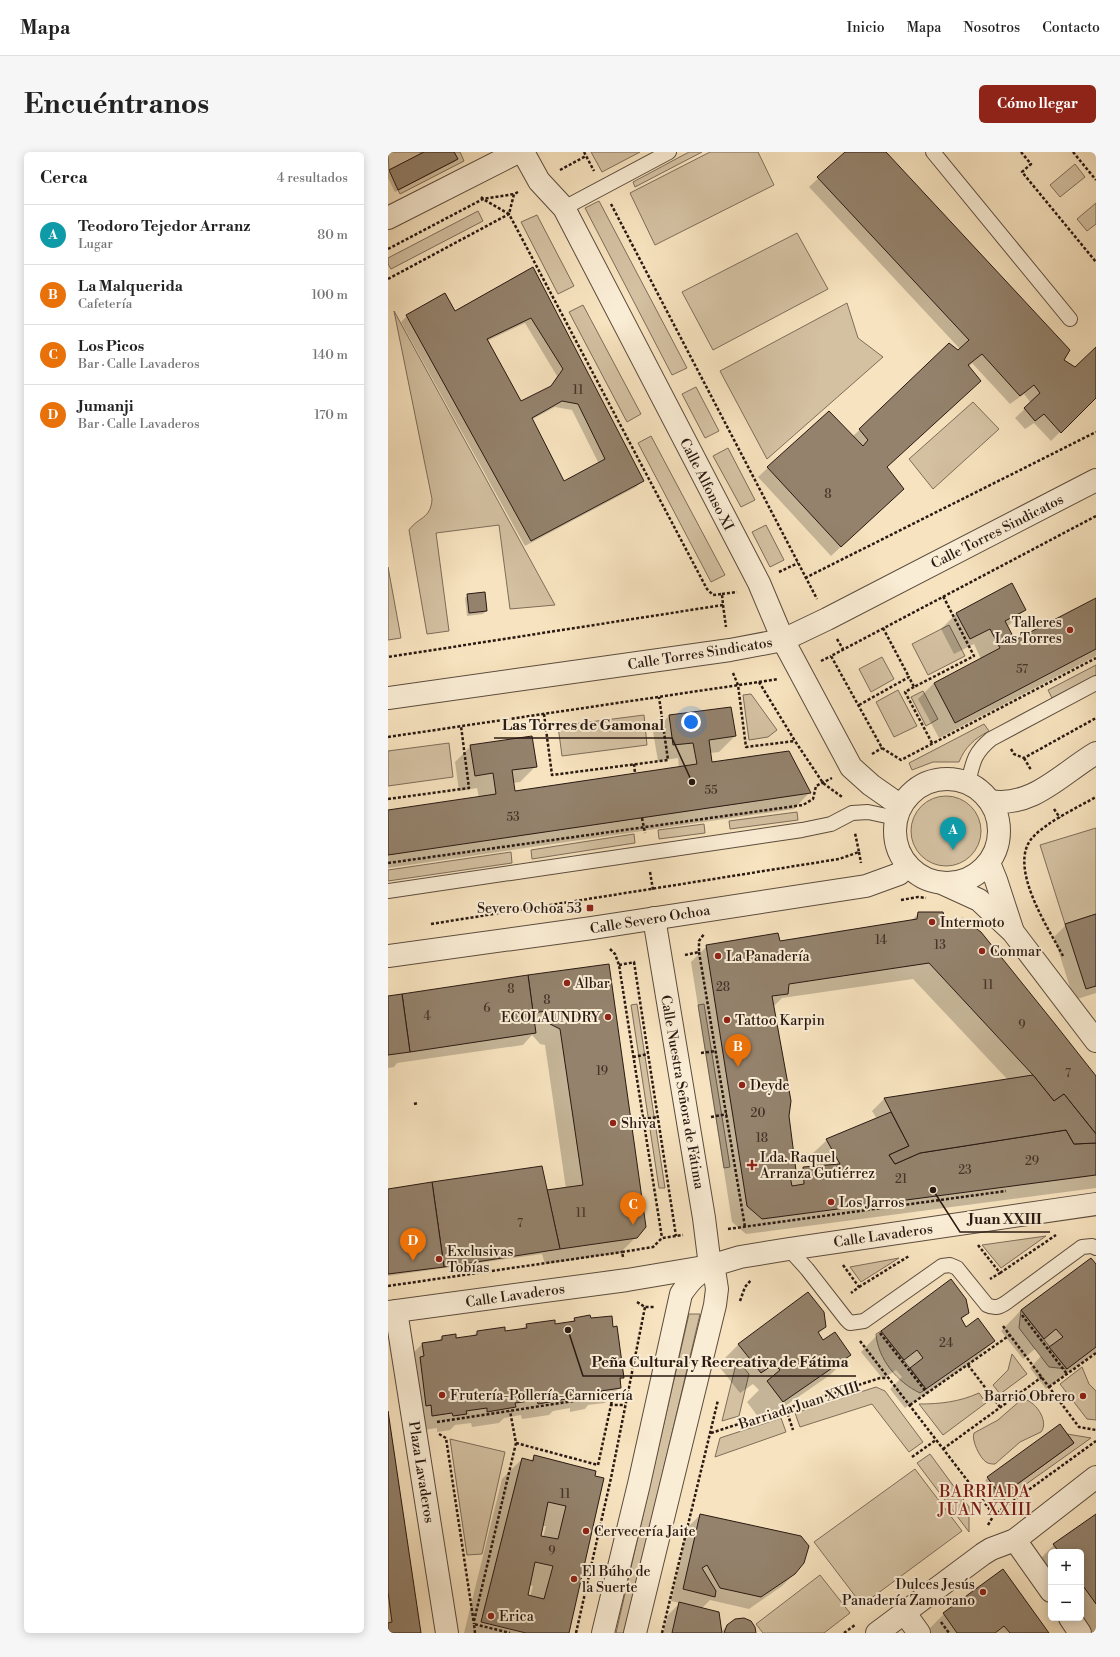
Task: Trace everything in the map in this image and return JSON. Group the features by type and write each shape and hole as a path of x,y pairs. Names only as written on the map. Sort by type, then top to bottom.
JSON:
{"street":[{"path":"388,218 518,152"},
{"name":"Calle Alfonso XI","path":"523,152 539,181 564,208 759,583 783,640 852,767 899,812"},
{"name":"Calle Torres Sindicatos","path":"388,698 730,650 783,640 827,619 1096,480"},
{"path":"990,801 1010,802 1043,790 1096,753"},
{"path":"939,891 977,875 989,863 997,847 1000,830 998,817 990,801 980,790 968,783 954,779 939,780 925,784 913,792 899,812 895,832 897,846 907,866 918,875 929,880 939,891 979,900 1013,932 1096,1041"},
{"path":"989,863 1013,932"},
{"name":"Calle Severo Ochoa","path":"388,956 711,910 866,886 899,874 907,866"},
{"name":"Calle Nuestra Señora de Fátima","path":"634,1633 715,1305 717,1290 715,1276 710,1266 704,1218 654,918"},
{"name":"Calle Lavaderos","path":"392,1312 642,1277 710,1266 740,1257 789,1249 1096,1204"},
{"path":"603,1633 639,1484 681,1294 693,1278 710,1266"},
{"name":"Calle Lavaderos","path":"642,1277 661,1275 674,1282 681,1294"},
{"name":"Plaza Lavaderos","path":"392,1312 447,1633"},
{"path":"877,1633 983,1554 991,1549 1015,1540 1096,1477"},
{"path":"1015,1540 1048,1587"},
{"path":"904,1612 919,1632"},
{"path":"1072,1621 1080,1633"}],"lane":[{"path":"564,208 669,152"},
{"path":"933,152 1070,319"},
{"path":"968,783 974,761 980,748 991,739 1096,683"},
{"path":"388,891 802,830 831,824 852,813 899,812"},
{"path":"789,1249 850,1323 864,1320 942,1266 950,1265 957,1268 987,1305 1000,1314 1082,1247 1092,1246 1096,1248"}],"path":[{"path":"584,152 842,649"},
{"path":"1021,152 1031,164 1022,172 1096,261"},
{"path":"1073,152 1096,180"},
{"path":"388,249 483,200 514,194"},
{"path":"388,657 723,604 722,594 713,595 707,589 509,214 483,200"},
{"path":"388,279 509,214"},
{"path":"806,578 1096,432"},
{"path":"1096,516 831,656 882,748 901,760 1096,658"},
{"path":"932,744 905,692 974,656 943,596"},
{"path":"883,628 914,687"},
{"path":"859,705 909,677"},
{"path":"388,736 759,682 795,741 823,782 849,802 852,813 859,852 839,859 427,925"},
{"path":"738,685 746,748 795,741"},
{"path":"544,714 552,775 668,760 659,697"},
{"path":"388,799 469,788 461,726"},
{"path":"634,764 635,773"},
{"path":"388,862 803,805 813,799 816,786 823,782"},
{"path":"1064,958 1039,913 1024,872 1026,849 1033,836 1046,826 1096,797"},
{"path":"642,818 644,827"},
{"path":"650,870 653,890"},
{"path":"898,901 939,891"},
{"path":"711,910 715,931 705,933 700,941 700,952 745,1227"},
{"path":"686,962 684,954 700,952"},
{"path":"634,962 676,1236"},
{"path":"618,964 662,1238"},
{"path":"700,1046 702,1060"},
{"path":"701,1053 716,1051"},
{"path":"633,1057 648,1054"},
{"path":"414,1104 418,1103"},
{"path":"710,1110 712,1124"},
{"path":"711,1117 727,1114"},
{"path":"643,1119 658,1117"},
{"path":"758,1226 1010,1191"},
{"path":"728,1221 730,1229"},
{"path":"1056,1234 985,1283 1010,1335 1079,1427 1096,1430"},
{"path":"974,1240 1000,1273"},
{"path":"388,1286 622,1252"},
{"path":"845,1297 914,1253"},
{"path":"841,1262 859,1288"},
{"path":"740,1304 745,1287 750,1280 756,1277"},
{"path":"576,1633 611,1478 645,1307"},
{"path":"1021,1314 1067,1374"},
{"path":"876,1328 927,1393"},
{"path":"910,1405 1010,1335"},
{"path":"859,1339 994,1515"},
{"path":"1049,1387 1096,1353"},
{"path":"968,1365 1000,1408"},
{"path":"943,1449 1042,1377"},
{"name":"Barriada Juan XXIII","path":"710,1434 880,1378 888,1378"},
{"path":"434,1423 613,1395 598,1465 516,1443"},
{"path":"662,1633 719,1396"},
{"path":"611,1405 625,1405"},
{"path":"786,1409 793,1430"},
{"path":"474,1624 516,1443 510,1411"},
{"path":"436,1431 446,1438 475,1633"},
{"path":"912,1457 936,1440"},
{"path":"919,1632 938,1617 949,1633"},
{"path":"474,1624 510,1633"}],"shaded area":[{"path":"388,152 424,152 389,170"},
{"path":"454,152 460,152 464,161 400,194 398,190 458,159"},
{"path":"591,152 640,152 602,172"},
{"path":"689,152 702,152 635,187 633,182"},
{"path":"710,152 758,152 774,185 655,245 630,193"},
{"path":"1075,164 1085,177 1060,197 1050,185"},
{"path":"599,201 687,368 672,375 585,208"},
{"path":"1096,203 1096,224 1087,231 1077,219"},
{"path":"478,211 483,221 391,269 388,264 388,258"},
{"path":"537,215 574,286 558,294 521,222"},
{"path":"797,233 828,289 713,350 682,292"},
{"path":"847,303 858,338 883,357 767,459 720,371"},
{"path":"583,305 641,414 627,422 569,312"},
{"path":"394,311 555,605 510,609 499,525 436,533 449,631 427,634 409,530 427,514 431,506 432,499"},
{"path":"696,387 719,431 705,438 682,394"},
{"path":"973,402 999,429 933,489 909,459"},
{"path":"651,436 725,575 711,582 638,443"},
{"path":"728,448 755,500 741,507 713,456"},
{"path":"766,525 784,560 770,567 752,532"},
{"path":"388,567 401,638 388,640"},
{"path":"949,625 965,656 928,675 912,644"},
{"path":"882,657 894,679 871,692 859,669"},
{"path":"1096,665 1096,675 1052,698 1048,690"},
{"path":"898,690 917,726 894,737 876,702"},
{"path":"923,691 938,719 926,726 911,697"},
{"path":"751,694 777,730 768,737 749,740 743,695"},
{"path":"644,715 647,745 562,756 558,726"},
{"path":"984,724 989,731 971,744 964,752 959,762 933,762 912,770 909,763"},
{"path":"449,743 453,777 388,786 388,751"},
{"path":"946,796 959,799 971,806 978,818 981,831 978,844 971,856 959,863 946,866 933,863 921,856 914,844 911,831 914,818 921,806 933,799"},
{"path":"797,812 798,820 730,829 729,821"},
{"path":"704,824 705,833 659,839 658,830"},
{"path":"1096,828 1096,914 1065,924 1040,845"},
{"path":"634,834 635,843 532,859 531,850"},
{"path":"511,852 512,863 388,881 388,870"},
{"path":"637,1004 665,1188 659,1188 631,1005"},
{"path":"704,1004 730,1167 724,1168 698,1005"},
{"path":"1046,1236 1001,1268 982,1245"},
{"path":"899,1258 861,1282 850,1267"},
{"path":"1021,1310 1067,1369 1049,1367 1019,1328"},
{"path":"689,1314 700,1314 625,1633 616,1633"},
{"path":"881,1331 926,1389 920,1393 904,1383 890,1369 880,1352 876,1334"},
{"path":"1012,1354 1027,1374 1000,1394 993,1385 1008,1370"},
{"path":"737,1360 749,1374 739,1416 722,1421"},
{"path":"1082,1367 1089,1384 1096,1391 1096,1420 1087,1419 1060,1384"},
{"path":"876,1387 885,1391 923,1442 909,1452 872,1404 800,1427 795,1413"},
{"path":"979,1393 986,1403 943,1435 919,1404 949,1402 964,1399"},
{"path":"1022,1399 1027,1400 1039,1411 1044,1422 1041,1432 1020,1442 995,1464 987,1463 981,1457 977,1449 973,1436 974,1433 998,1420"},
{"path":"781,1418 786,1432 715,1457 720,1438"},
{"path":"1067,1434 1091,1438 994,1507 994,1486 1001,1496 1074,1443"},
{"path":"450,1439 505,1452 482,1554 467,1555"},
{"path":"930,1454 969,1507 969,1532 917,1463"},
{"path":"915,1469 962,1531 862,1605 814,1542"},
{"path":"820,1575 850,1613 824,1633 763,1633 756,1624"}],"building":[{"path":"424,152 454,152 458,159 398,190 389,170"},
{"path":"845,152 886,152 1070,350 1064,360 1075,367 1096,347 1096,398 1061,433 1044,414 1035,421 1024,408 1040,393 1034,385 1020,396 982,354 968,365 981,381 887,467 904,489 841,547 767,467 829,411 863,446 868,440 859,429 949,343 958,350 969,340 817,177"},
{"path":"533,267 644,481 531,541 406,315 445,293 455,311","holes":["531,318 563,369 551,386 521,401 487,339","562,401 578,404 605,459 564,481 532,418"]},
{"path":"1012,583 1026,610 1005,621 1015,640 1096,598 1096,649 955,723 934,683 1000,648 990,629 970,639 956,613"},
{"path":"485,592 487,611 469,613 467,594"},
{"path":"731,707 736,736 709,740 712,762 789,751 811,793 388,855 388,810 496,794 493,773 475,776 470,745 532,736 537,767 512,770 515,791 697,764 693,743 673,745 669,715"},
{"path":"918,912 943,912 945,919 958,924 962,918 981,932 1055,1024 1096,1076 1096,1134 1064,1094 1054,1101 1033,1075 929,963 789,984 788,994 772,996 791,1101 789,1116 796,1171 789,1172 792,1186 804,1184 803,1167 840,1164 826,1139 891,1112 909,1146 889,1155 895,1164 920,1153 1066,1130 1074,1144 1096,1143 1096,1175 762,1219 747,1206 706,945 778,933 780,941 917,919"},
{"path":"1096,914 1096,986 1086,989 1065,924"},
{"path":"609,964 646,1227 637,1238 560,1249 547,1190 583,1185 560,1029 550,1024 546,1011 533,1013 528,975"},
{"path":"528,975 536,1033 410,1052 402,994"},
{"path":"402,994 410,1052 388,1055 388,996"},
{"path":"1033,1075 1054,1101 1064,1094 1096,1134 1096,1143 1074,1144 1066,1130 920,1153 895,1164 889,1155 909,1146 884,1098"},
{"path":"542,1166 560,1249 444,1267 432,1182"},
{"path":"432,1182 444,1267 388,1274 388,1189"},
{"path":"1091,1258 1096,1264 1096,1347 1067,1369 1049,1347 1063,1337 1056,1329 1044,1339 1021,1310"},
{"path":"951,1279 966,1299 969,1313 961,1318 966,1327 978,1318 995,1341 926,1389 910,1368 923,1358 917,1350 904,1360 881,1331"},
{"path":"808,1292 824,1312 826,1327 818,1332 823,1340 835,1332 851,1355 783,1402 767,1381 780,1370 774,1364 761,1373 738,1344"},
{"path":"590,1315 591,1318 612,1316 613,1327 617,1326 624,1378 620,1378 621,1388 601,1391 601,1394 586,1397 585,1393 566,1396 566,1399 538,1404 537,1400 515,1403 516,1407 487,1412 487,1408 466,1411 467,1414 453,1416 452,1413 432,1416 431,1405 426,1406 420,1357 424,1356 422,1343 442,1340 442,1336 456,1334 456,1338 477,1335 477,1331 505,1327 505,1331 527,1328 526,1324 555,1320 555,1324 575,1321 574,1318"},
{"path":"388,1411 421,1633 388,1633 388,1623 392,1622 388,1592"},
{"path":"1060,1424 1074,1443 1001,1496 987,1477"},
{"path":"534,1455 596,1471 595,1476 604,1478 569,1633 526,1633 481,1622 522,1458 533,1461","holes":["548,1502 566,1506 558,1539 541,1536","535,1562 553,1566 544,1599 528,1595"]},
{"path":"700,1514 801,1536 809,1546 804,1563 795,1574 761,1597 720,1588 707,1565 702,1568 716,1591 715,1597 683,1589"},
{"path":"1096,1514 1096,1604 1084,1587 1084,1549 1057,1549 1053,1544"},
{"path":"1003,1569 1049,1633 1010,1633 1004,1626 995,1633 957,1633 943,1613"},
{"path":"679,1602 719,1612 722,1633 672,1633"},
{"path":"744,1618 751,1621 755,1627 756,1633 724,1633 727,1625 735,1619"}],"place":[{"name":"Talleres Las Torres","path":"1070,630"},
{"name":"Las Torres de Gamonal","path":"692,782"},
{"name":"Teodoro Tejedor Arranz","path":"953,850"},
{"name":"Severo Ochoa 53","path":"590,908"},
{"name":"Intermoto","path":"932,922"},
{"name":"Conmar","path":"982,951"},
{"name":"La Panadería","path":"718,956"},
{"name":"Albar","path":"567,983"},
{"name":"ECOLAUNDRY","path":"608,1017"},
{"name":"Tattoo Karpin","path":"727,1020"},
{"name":"La Malquerida","path":"738,1067"},
{"name":"Deyde","path":"742,1085"},
{"name":"Shiva","path":"613,1123"},
{"name":"Lda. Raquel Arranza Gutiérrez","path":"752,1165"},
{"name":"Juan XXIII","path":"933,1190"},
{"name":"Los Jarros","path":"831,1202"},
{"name":"Los Picos","path":"633,1225"},
{"name":"Exclusivas Tobías","path":"439,1259"},
{"name":"Jumanji","path":"413,1261"},
{"name":"Peña Cultural y Recreativa de Fátima","path":"568,1330"},
{"name":"Frutería-Pollería-Carnicería","path":"442,1395"},
{"name":"Barrio Obrero","path":"1083,1396"},
{"name":"Cervecería Jaite","path":"586,1531"},
{"name":"El Búho de la Suerte","path":"574,1579"},
{"name":"Dulces Jesús Panadería Zamorano","path":"983,1592"},
{"name":"Erica","path":"491,1616"}],"district":[{"name":"BARRIADA JUAN XXIII","path":"985,1500"}]}
